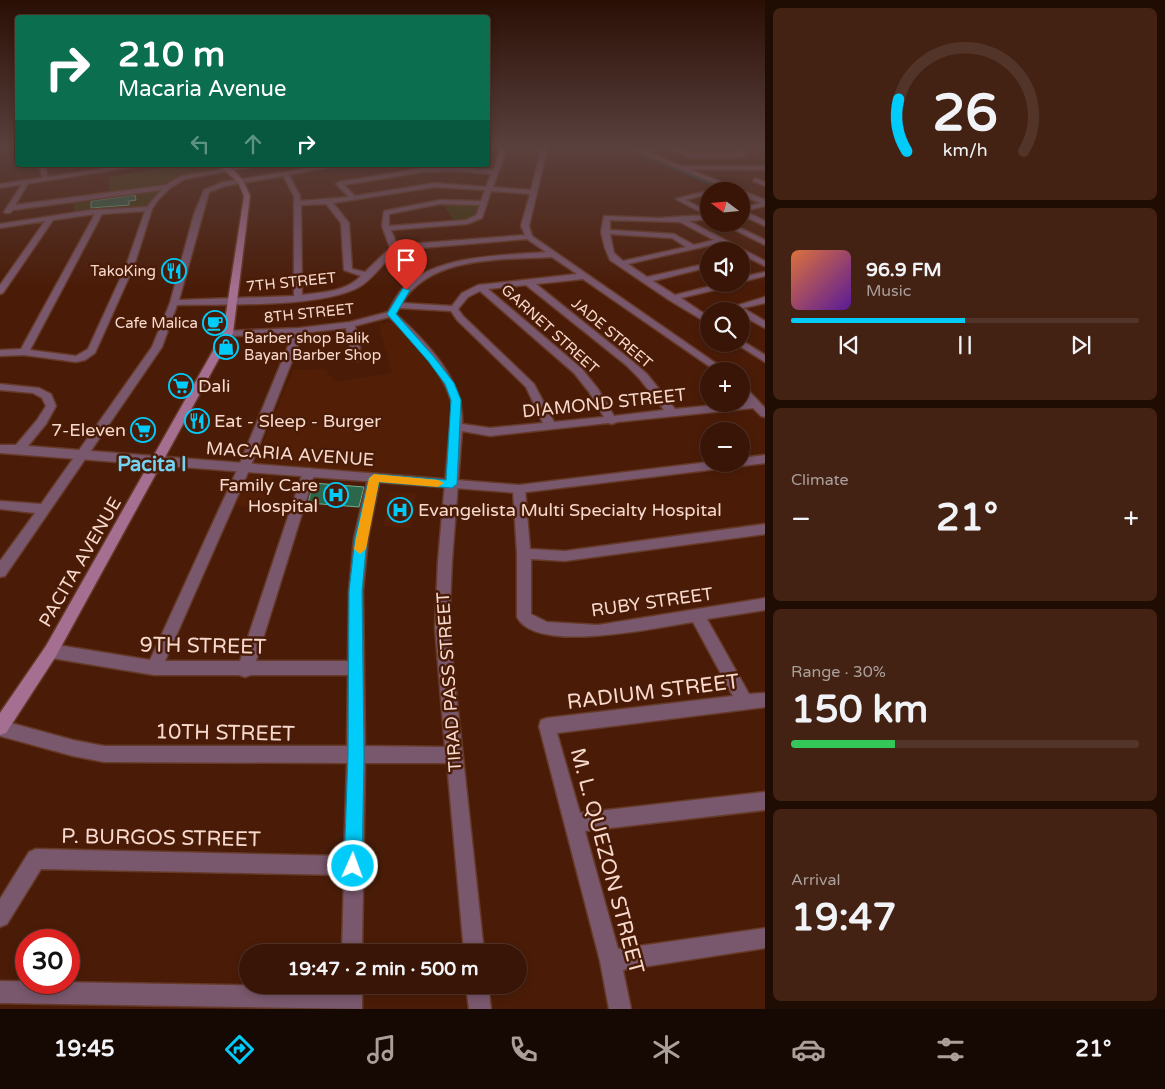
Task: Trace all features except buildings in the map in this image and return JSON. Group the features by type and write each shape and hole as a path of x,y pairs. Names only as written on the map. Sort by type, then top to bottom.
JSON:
{"main road":[{"name":"PACITA AVENUE","path":"0,728 50,651 228,333 234,302 247,196 245,192"}],"street":[{"path":"0,226 20,192"},
{"path":"11,208 130,192"},
{"path":"0,353 24,352 82,358 92,351 130,266 149,209 164,192"},
{"path":"0,572 157,347 174,304 204,194 207,192"},
{"path":"296,192 298,299"},
{"path":"348,192 354,198"},
{"path":"297,203 328,202 391,192"},
{"path":"387,228 467,222 479,216 488,192"},
{"path":"535,192 525,226 529,237 709,362"},
{"path":"700,194 679,199 700,211"},
{"path":"750,197 765,204"},
{"path":"328,202 344,223 346,266 353,272 368,276"},
{"path":"484,203 440,202 386,212 384,216 394,248 529,237"},
{"path":"750,208 765,204"},
{"path":"0,226 100,211 149,209"},
{"path":"24,352 100,211"},
{"path":"750,215 765,224"},
{"path":"700,218 683,221 644,221 607,218 605,232 608,251 620,264 700,314"},
{"path":"0,291 50,219"},
{"path":"683,221 721,241"},
{"path":"605,232 674,236 692,247"},
{"path":"743,232 765,243"},
{"path":"620,264 721,241"},
{"name":"7TH STREET","path":"174,304 298,299 339,293 358,284 368,276 394,248"},
{"path":"393,310 406,290 419,278 441,267 466,262 554,254"},
{"path":"750,257 765,264"},
{"path":"645,280 700,267"},
{"path":"750,278 765,274"},
{"path":"551,427 530,386 460,318 454,309 465,295 481,287 584,276"},
{"name":"JADE STREET","path":"527,282 629,363 643,376 672,413"},
{"name":"GARNET STREET","path":"481,287 578,371 594,391 612,421"},
{"path":"672,298 700,291"},
{"path":"750,304 765,300"},
{"name":"8TH STREET","path":"228,333 299,331 350,325 393,310 454,309"},
{"name":"TIRAD PASS STREET","path":"393,310 449,383 456,400 452,484 442,585 442,627 473,944"},
{"path":"750,316 765,325"},
{"path":"350,325 357,358"},
{"path":"154,668 244,468 299,331"},
{"path":"750,349 765,359"},
{"path":"0,387 34,390 47,396 51,406 42,422 19,449"},
{"path":"750,398 765,414"},
{"name":"DIAMOND STREET","path":"455,426 490,432 612,421 756,404"},
{"name":"MACARIA AVENUE","path":"0,450 19,449 519,489 700,467"},
{"path":"750,461 765,459"},
{"path":"245,670 308,472"},
{"path":"352,944 356,756 356,591 361,538 374,478"},
{"name":"RUBY STREET","path":"519,489 524,554 524,617 539,626 598,631 765,604"},
{"path":"0,505 45,509"},
{"path":"524,554 565,556 765,529"},
{"path":"697,615 745,702"},
{"name":"9TH STREET","path":"50,651 154,668 245,670 356,668"},
{"name":"RADIUM STREET","path":"547,726 765,700"},
{"name":"M. L. QUEZON STREET","path":"547,726 611,961 620,1009"},
{"name":"10TH STREET","path":"0,728 73,748 104,754 454,755"},
{"path":"574,823 765,801"},
{"name":"P. BURGOS STREET","path":"0,917 36,859 353,866"},
{"path":"611,961 765,938"},
{"path":"0,992 351,997"},
{"path":"478,994 480,1009"}],"shaded area":[{"path":"164,192 147,208 76,214 71,199 109,193"},
{"path":"441,202 484,203 476,219 455,222"},
{"path":"394,321 450,390 445,478 255,462 293,370 325,369 335,382 392,373 379,326"},
{"path":"245,474 273,477 261,508 231,505"},
{"name":"Evangelista Multi Specialty Hospital","path":"390,492 415,494 410,529 383,526"}],"slow traffic":[{"path":"360,549 374,478 438,483"}],"place":[{"name":"TakoKing","path":"174,271"},
{"name":"Cafe Malica","path":"215,323"},
{"name":"Barber shop Balik Bayan Barber Shop","path":"226,347"},
{"name":"Dali","path":"181,386"},
{"name":"Eat - Sleep - Burger","path":"197,421"},
{"name":"7-Eleven","path":"143,430"},
{"name":"Family Care Hospital","path":"336,495"},
{"name":"Evangelista Multi Specialty Hospital","path":"400,510"}],"district":[{"name":"Pacita I","path":"152,465"}],"route":[{"path":"353,866 356,756 356,591 361,538 374,478 452,484 456,400 449,383 399,320 392,314 406,290"}]}
